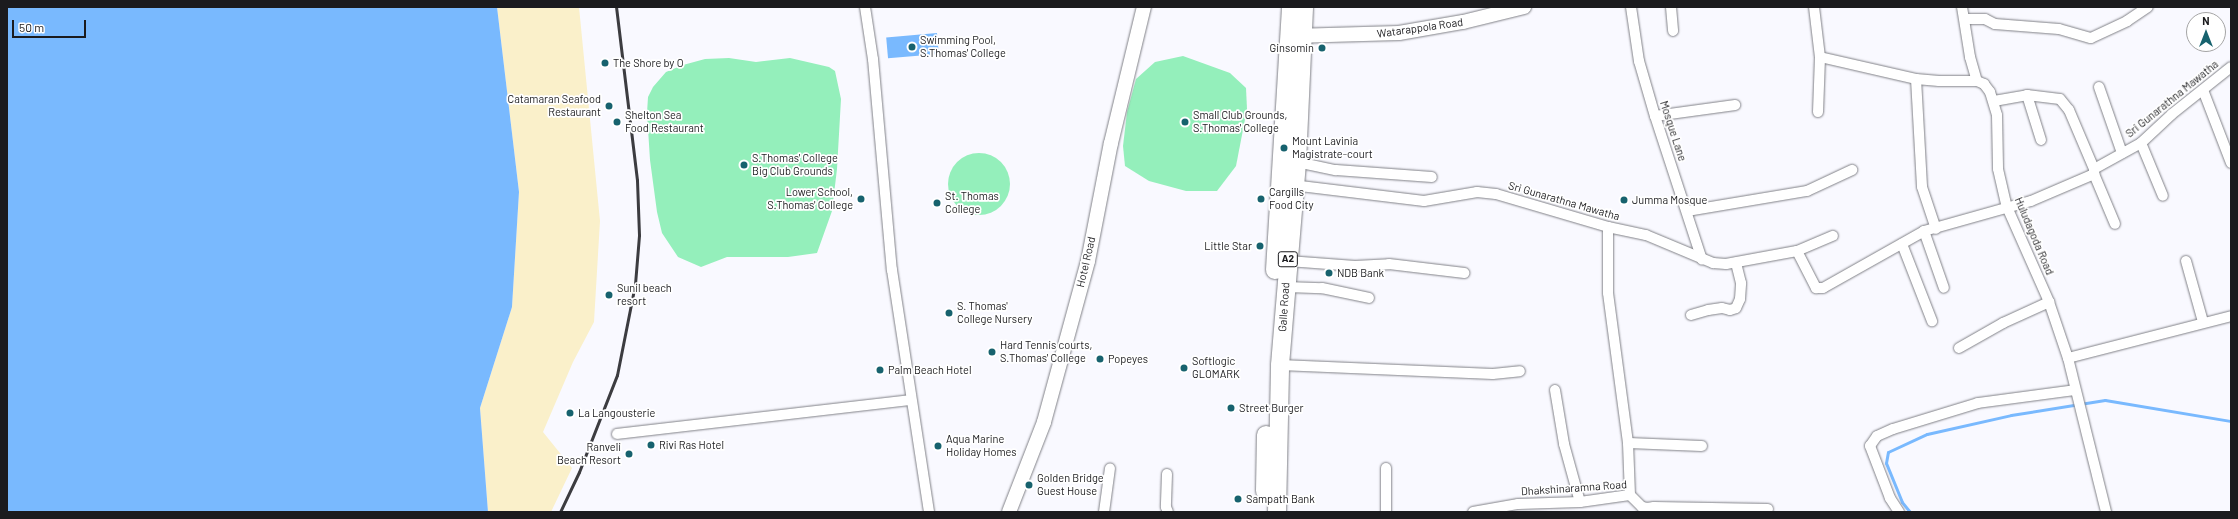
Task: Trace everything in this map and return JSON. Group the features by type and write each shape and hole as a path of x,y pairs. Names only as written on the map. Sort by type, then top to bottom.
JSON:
{"highway":[{"name":"Galle Road","path":"1277,512 1280,365 1288,261 1287,185 1297,162 1296,36 1291,7"},
{"name":"Galle Road","path":"1265,512 1264,462 1287,185 1296,36 1304,7"}],"street":[{"path":"866,7 892,270 929,512"},
{"name":"Hotel Road","path":"1009,512 1044,422 1088,261 1111,143 1144,7"},
{"name":"Watarappola Road","path":"1296,36 1399,33 1463,22 1524,7"},
{"name":"Mosque Lane","path":"1631,7 1639,61 1655,116 1702,260"},
{"path":"1671,7 1673,31"},
{"path":"1814,7 1820,57 1818,112"},
{"path":"1820,57 1916,79 1939,82 1977,81 1970,57 1962,7"},
{"path":"1965,19 1985,19 1995,24 2059,29 2091,38 2127,21 2148,7"},
{"name":"Sri Gunarathna Mawatha","path":"1797,251 1816,288 1823,288 1924,231 1936,229 2030,201 2094,171 2141,143 2231,67"},
{"path":"1916,79 1922,187 1936,229"},
{"name":"Huludagoda Road","path":"1977,81 1984,84 1994,101 1997,115 1998,169 2007,208 2049,302 2068,358 2106,512"},
{"path":"2099,87 2122,153"},
{"path":"2202,90 2231,163"},
{"path":"1994,101 2027,95 2060,99 2069,110 2115,224"},
{"path":"2027,95 2041,140"},
{"path":"1655,116 1734,105"},
{"path":"2141,143 2163,196"},
{"path":"1297,162 1336,170 1432,177"},
{"path":"1687,211 1807,191 1852,170"},
{"name":"Sri Gunarathna Mawatha","path":"1287,185 1424,201 1477,192 1496,194 1608,227 1646,235 1702,260 1726,264 1797,251 1832,236"},
{"path":"1608,227 1608,293 1628,442 1630,495"},
{"path":"1924,231 1944,288"},
{"path":"1906,241 1932,321"},
{"path":"1288,261 1355,266 1389,264 1464,273"},
{"path":"2186,261 2203,322"},
{"path":"1691,315 1708,310 1722,308 1730,310 1736,308 1740,299 1741,283 1736,263"},
{"path":"1286,287 1322,288 1369,298"},
{"path":"1959,348 2003,323 2049,302"},
{"path":"2068,358 2231,316"},
{"path":"1280,365 1493,374 1520,371"},
{"path":"1555,390 1564,444 1580,502"},
{"path":"1899,512 1890,498 1870,446 1878,436 1893,429 1978,404 2076,393"},
{"path":"617,434 911,400"},
{"path":"1628,442 1702,446"},
{"path":"1104,512 1110,468"},
{"path":"1386,468 1386,512"},
{"path":"1167,474 1166,507 1168,512"},
{"name":"Dhakshinaramna Road","path":"1473,512 1580,502 1630,495 1642,507 1647,508 1654,507 1711,510 1768,509"}],"green space":[{"name":"Small Club Grounds, S.Thomas' College","path":"1183,56 1230,73 1246,88 1247,109 1236,166 1217,191 1186,191 1149,181 1125,166 1123,146 1127,112 1136,79 1155,62"},
{"name":"S.Thomas' College Big Club Grounds","path":"729,58 756,62 790,58 829,67 835,71 841,99 837,169 832,211 817,253 788,257 727,257 701,267 678,257 662,233 657,212 650,160 647,113 648,97 653,87 666,72 683,65 705,59"},
{"path":"973,153 985,153 1001,162 1008,172 1010,184 1008,196 1001,206 985,215 973,215 962,210 953,201 948,190 948,178 953,167 962,158"}],"sand":[{"path":"497,7 579,7 600,221 594,322 573,362 543,432 572,468 551,512 488,512 480,408 512,307 519,192"}],"water":[{"path":"7,7 497,7 519,192 512,307 480,408 488,512 7,512"},
{"name":"Swimming Pool, S.Thomas' College","path":"937,33 939,54 888,58 886,37"}],"waterway":[{"path":"1910,512 1902,502 1886,463 1888,452 1927,434 2011,415 2105,400 2231,421"}],"railway":[{"path":"560,512 579,472 617,375 635,284 639,235 637,180 616,7"}],"place":[{"name":"Swimming Pool, S.Thomas' College","path":"912,47"},
{"name":"Ginsomin","path":"1322,48"},
{"name":"The Shore by O","path":"605,63"},
{"name":"Catamaran Seafood Restaurant","path":"609,106"},
{"name":"Shelton Sea Food Restaurant","path":"617,122"},
{"name":"Small Club Grounds, S.Thomas' College","path":"1185,122"},
{"name":"Mount Lavinia Magistrate-court","path":"1284,148"},
{"name":"S.Thomas' College Big Club Grounds","path":"744,165"},
{"name":"Lower School, S.Thomas' College","path":"861,199"},
{"name":"Cargills Food City","path":"1261,199"},
{"name":"Jumma Mosque","path":"1624,200"},
{"name":"St. Thomas College","path":"937,203"},
{"name":"Little Star","path":"1260,246"},
{"name":"NDB Bank","path":"1329,273"},
{"name":"Sunil beach resort","path":"609,295"},
{"name":"S. Thomas' College Nursery","path":"949,313"},
{"name":"Hard Tennis courts, S.Thomas' College","path":"992,352"},
{"name":"Popeyes","path":"1100,359"},
{"name":"Softlogic GLOMARK","path":"1184,368"},
{"name":"Palm Beach Hotel","path":"880,370"},
{"name":"Street Burger","path":"1231,408"},
{"name":"La Langousterie","path":"570,413"},
{"name":"Rivi Ras Hotel","path":"651,445"},
{"name":"Aqua Marine Holiday Homes","path":"938,446"},
{"name":"Ranveli Beach Resort","path":"629,454"},
{"name":"Golden Bridge Guest House","path":"1029,485"},
{"name":"Sampath Bank","path":"1238,499"}]}
